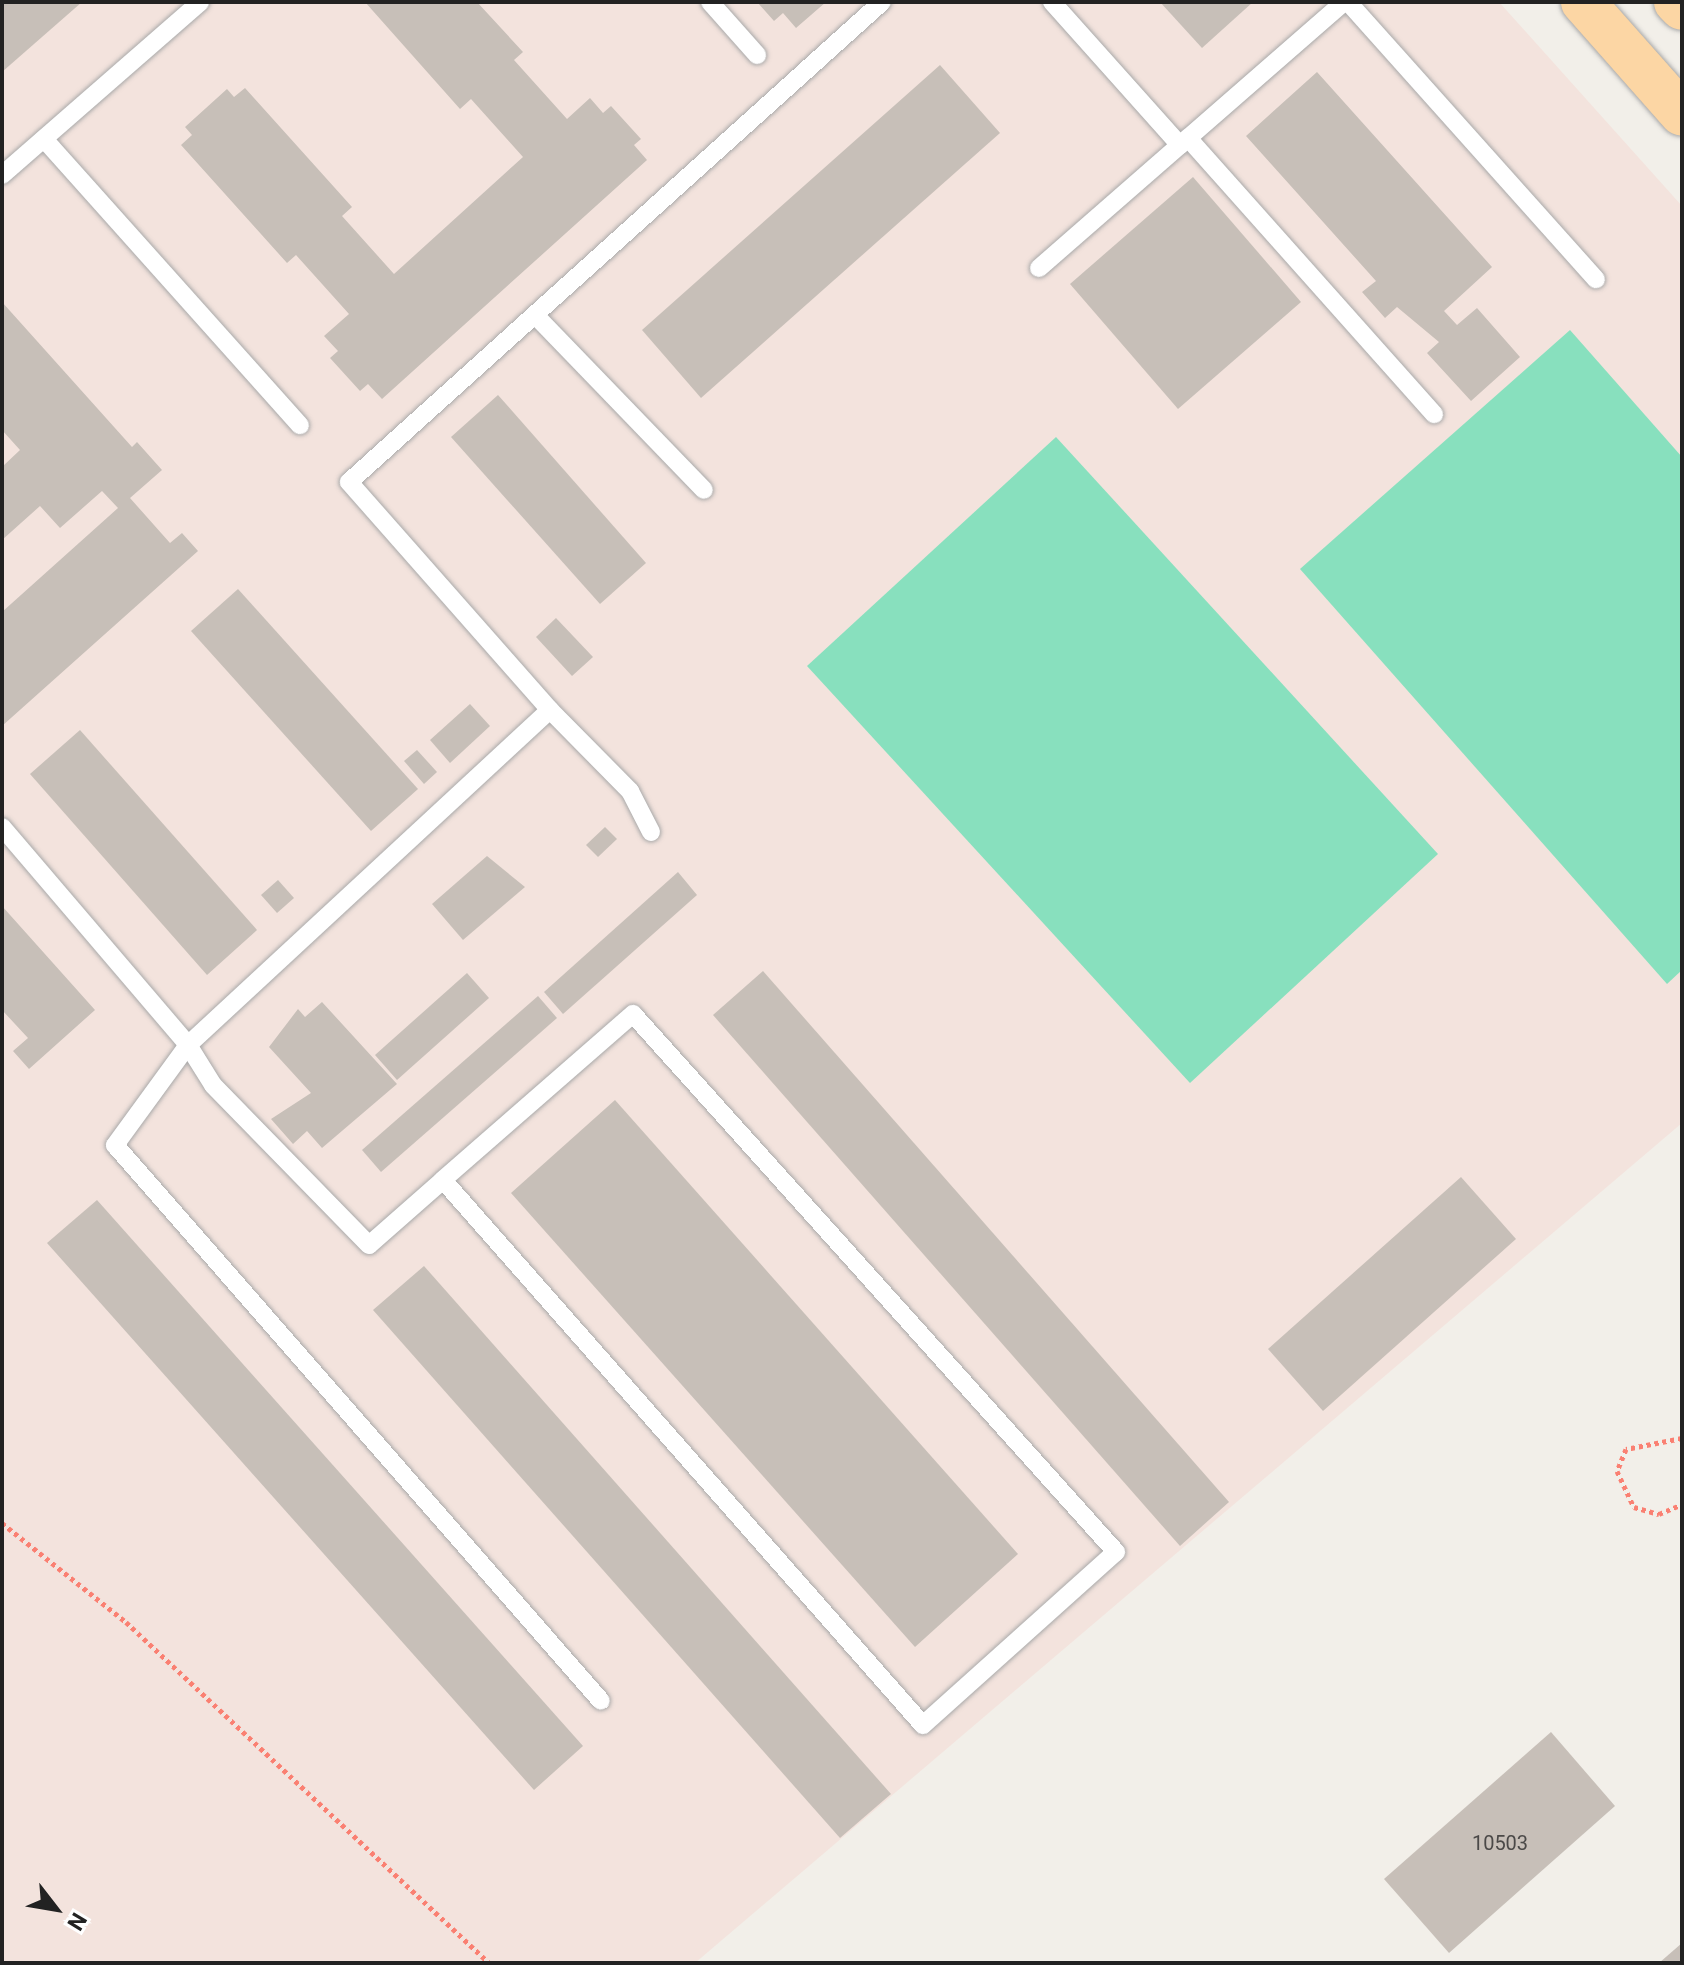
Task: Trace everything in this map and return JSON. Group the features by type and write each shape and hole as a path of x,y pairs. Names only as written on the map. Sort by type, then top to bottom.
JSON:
{"main road":[{"path":"1583,2 1682,114"},
{"path":"1676,2 1682,8"}],"lane":[{"path":"2,175 200,2"},
{"path":"710,2 757,55"},
{"path":"651,832 630,791 550,710 349,482 882,2"},
{"path":"1052,2 1434,414"},
{"path":"1039,268 1346,2 1596,279"},
{"path":"44,139 300,425"},
{"path":"535,315 704,490"},
{"path":"550,710 188,1045 115,1145 601,1701"},
{"path":"2,827 188,1045 213,1085 369,1245 443,1180 633,1014 1116,1552 923,1725 443,1180"}],"path":[{"path":"1682,1438 1626,1449 1617,1471 1634,1507 1659,1514 1682,1504"},
{"path":"2,1523 126,1622 489,1963"}],"shaded area":[{"path":"2,2 1499,2 1682,206 1682,1123 695,1963 2,1963"}],"green space":[{"path":"1570,330 1682,457 1682,970 1667,984 1300,569"},
{"path":"1056,437 1438,854 1190,1083 807,666"}],"building":[{"path":"2,2 82,2 2,72"},
{"path":"365,2 477,2 523,52 514,60 567,119 590,98 603,113 611,106 641,139 634,145 647,160 382,399 368,384 360,391 330,358 338,351 324,336 349,314 296,255 287,263 181,145 192,135 185,127 227,89 234,97 245,88 352,207 342,216 394,274 523,157 471,99 460,109"},
{"path":"757,2 826,2 796,28 783,13 774,21"},
{"path":"1160,2 1253,2 1202,48"},
{"path":"940,65 1000,133 701,398 642,330"},
{"path":"1317,72 1492,267 1444,311 1457,325 1477,308 1520,357 1471,401 1427,353 1439,342 1397,307 1385,318 1362,292 1376,281 1246,136"},
{"path":"1193,177 1301,302 1178,409 1070,284"},
{"path":"2,302 132,447 137,442 162,470 130,498 170,543 182,533 198,551 2,726 2,612 118,508 102,491 60,528 40,506 2,540 2,467 20,450 2,430"},
{"path":"498,395 646,563 600,604 451,437"},
{"path":"238,589 418,789 371,831 191,631"},
{"path":"556,618 593,657 572,676 536,637"},
{"path":"470,704 490,726 450,763 430,740"},
{"path":"80,730 257,930 207,975 30,774"},
{"path":"417,750 437,772 424,784 404,761"},
{"path":"605,827 617,839 598,857 586,845"},
{"path":"487,856 525,887 463,940 432,904"},
{"path":"678,872 697,895 563,1014 544,992"},
{"path":"278,880 294,898 277,913 261,895"},
{"path":"2,906 95,1010 29,1069 13,1051 28,1038 2,1010"},
{"path":"763,971 1229,1502 1180,1546 713,1015"},
{"path":"467,973 489,998 397,1080 375,1055"},
{"path":"538,996 557,1018 381,1172 362,1150"},
{"path":"322,1002 397,1084 322,1148 307,1131 293,1144 271,1119 311,1093 269,1047 298,1009 305,1017"},
{"path":"615,1100 1018,1554 915,1647 511,1193"},
{"path":"1461,1177 1516,1239 1323,1411 1268,1349"},
{"path":"97,1200 583,1746 534,1790 47,1243"},
{"path":"424,1266 891,1794 840,1838 373,1310"},
{"path":"1551,1732 1615,1806 1449,1953 1384,1879"},
{"path":"1682,1943 1682,1963 1659,1963"}]}
